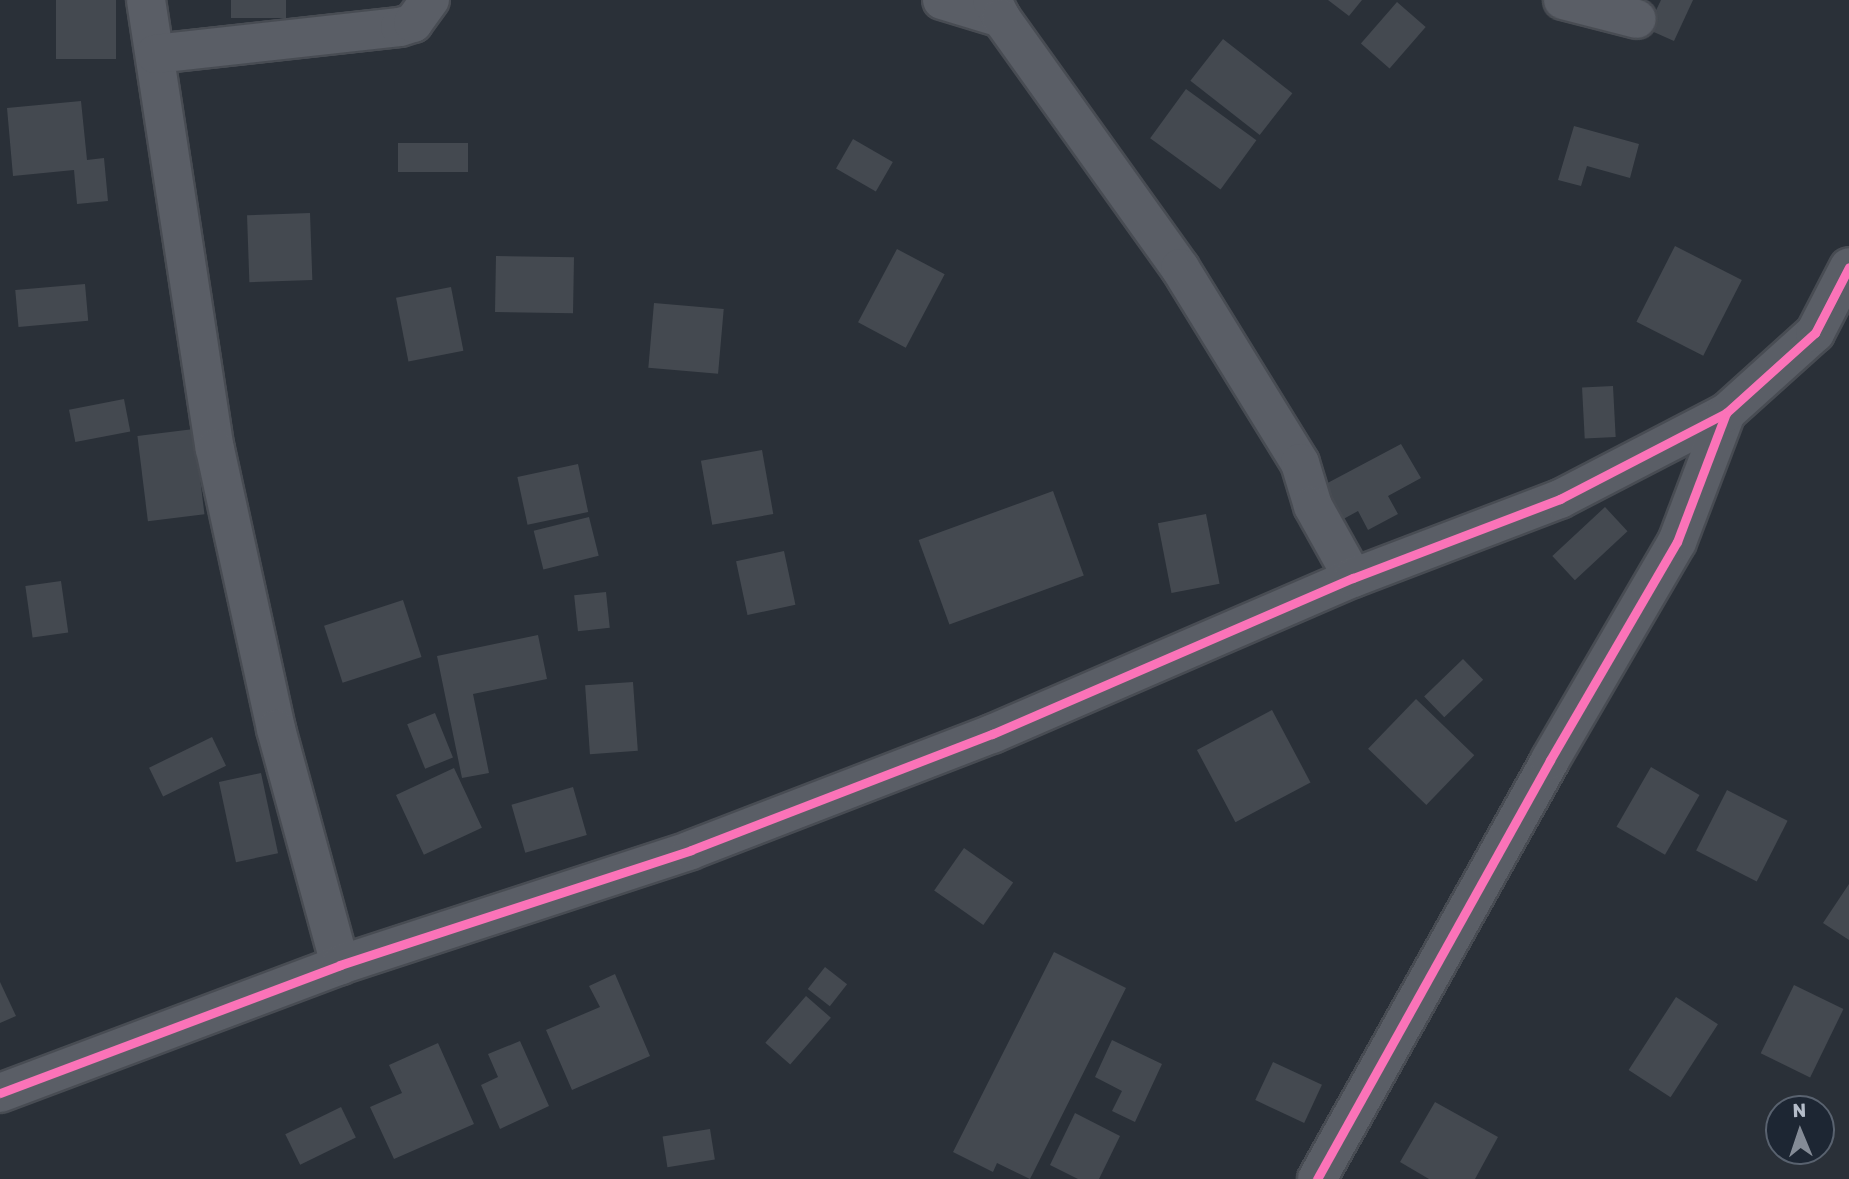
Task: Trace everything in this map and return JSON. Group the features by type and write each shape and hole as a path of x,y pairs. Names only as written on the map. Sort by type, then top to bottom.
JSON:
{"street":[{"path":"146,0 215,449 276,729 340,965"},
{"path":"155,54 400,27 413,23 430,0"},
{"path":"942,0 997,9 1181,268 1300,463 1313,506 1353,578"},
{"path":"1563,0 1637,19"},
{"path":"0,1093 340,965 704,845 992,734 1353,578 1560,499 1726,413 1815,333 1849,267"},
{"path":"1317,1179 1550,761 1677,542 1726,413"}],"building":[{"path":"56,0 116,0 116,59 56,59"},
{"path":"231,0 286,0 286,18 231,18"},
{"path":"1328,0 1362,0 1349,16"},
{"path":"1661,0 1693,0 1674,41 1647,29"},
{"path":"1397,2 1426,27 1390,68 1361,44"},
{"path":"1223,39 1292,93 1260,135 1190,81"},
{"path":"1186,89 1256,140 1221,189 1150,138"},
{"path":"81,101 87,160 104,158 108,201 77,204 74,170 13,176 7,108"},
{"path":"1574,126 1639,144 1630,178 1587,166 1581,186 1558,180"},
{"path":"853,139 893,162 876,191 836,168"},
{"path":"398,143 468,143 468,172 398,172"},
{"path":"310,213 312,280 249,282 247,215"},
{"path":"1675,246 1742,280 1703,356 1636,322"},
{"path":"897,249 945,274 906,348 858,322"},
{"path":"496,256 574,257 573,313 495,312"},
{"path":"85,284 88,321 18,327 15,290"},
{"path":"451,287 463,351 408,361 396,298"},
{"path":"654,303 724,309 718,374 648,368"},
{"path":"1613,386 1616,437 1585,439 1582,388"},
{"path":"124,399 130,431 75,442 69,410"},
{"path":"194,429 204,514 148,521 137,436"},
{"path":"1401,444 1421,478 1388,496 1398,514 1368,530 1358,511 1338,522 1320,487"},
{"path":"762,450 773,514 712,525 701,461"},
{"path":"578,464 588,512 528,525 517,477"},
{"path":"1053,491 1084,576 949,624 919,540"},
{"path":"1605,507 1628,531 1575,580 1552,556"},
{"path":"1206,514 1220,584 1171,593 1158,523"},
{"path":"589,517 599,556 543,570 534,531"},
{"path":"784,551 795,605 748,615 736,561"},
{"path":"61,581 68,632 33,638 25,586"},
{"path":"606,592 610,628 578,631 574,595"},
{"path":"403,600 422,657 343,683 324,626"},
{"path":"538,635 547,679 473,694 489,773 462,778 437,656"},
{"path":"1463,659 1483,680 1444,717 1424,697"},
{"path":"633,682 638,751 590,754 585,685"},
{"path":"1416,699 1474,755 1426,805 1368,749"},
{"path":"1272,710 1310,782 1235,822 1197,750"},
{"path":"435,713 453,758 425,769 407,724"},
{"path":"212,737 226,766 163,796 149,768"},
{"path":"1651,767 1699,795 1665,855 1616,827"},
{"path":"454,768 482,828 424,855 396,795"},
{"path":"261,773 278,853 236,862 219,782"},
{"path":"573,787 587,835 525,853 511,805"},
{"path":"1727,790 1788,821 1757,881 1696,851"},
{"path":"964,848 1013,882 983,925 934,891"},
{"path":"1849,884 1849,940 1823,923"},
{"path":"1054,952 1126,988 1030,1179 997,1163 993,1172 953,1152"},
{"path":"825,967 847,984 830,1006 808,989"},
{"path":"615,974 650,1056 572,1090 546,1030 600,1007 589,986"},
{"path":"0,982 16,1016 0,1023"},
{"path":"1794,985 1843,1009 1810,1077 1761,1053"},
{"path":"806,996 831,1018 790,1064 765,1043"},
{"path":"1676,997 1718,1024 1671,1097 1629,1070"},
{"path":"1112,1040 1162,1064 1135,1122 1112,1111 1122,1091 1095,1077"},
{"path":"520,1041 549,1106 500,1129 481,1085 498,1077 488,1054"},
{"path":"438,1043 474,1124 394,1159 370,1107 402,1093 389,1065"},
{"path":"1273,1062 1322,1085 1304,1123 1255,1100"},
{"path":"1435,1102 1498,1137 1475,1179 1429,1179 1400,1162"},
{"path":"341,1107 356,1138 300,1165 285,1134"},
{"path":"1075,1113 1120,1136 1099,1179 1078,1179 1050,1165"},
{"path":"710,1129 715,1160 667,1167 663,1137"}],"cycle path":[{"path":"1317,1179 1550,760 1677,542 1726,413 1815,333 1849,267"},
{"path":"0,1093 340,965 691,850 992,734 1353,578 1560,499 1726,413"}]}
